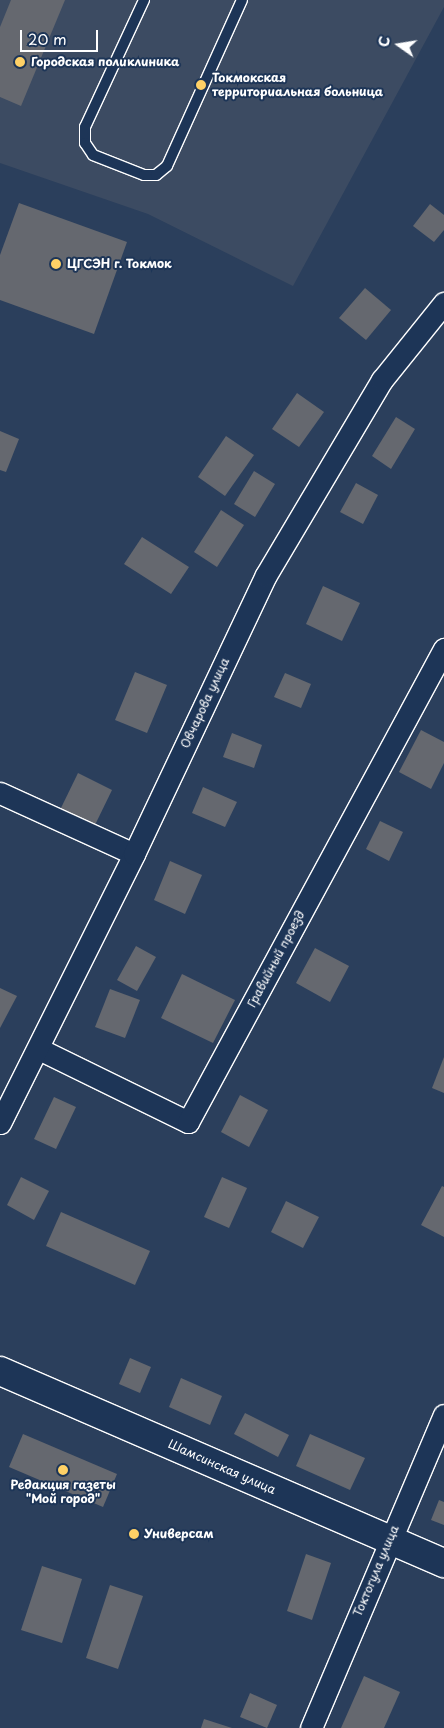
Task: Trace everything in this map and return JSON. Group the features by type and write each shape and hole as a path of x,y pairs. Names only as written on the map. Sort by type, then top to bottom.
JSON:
{"main road":[{"name":"Шамсинская улица","path":"0,1371 444,1563"}],"street":[{"name":"Овчарова улица","path":"0,1123 39,1049 134,854 266,574 382,380 444,303"},
{"name":"Гравийный проезд","path":"39,1049 188,1122 444,649"},
{"path":"0,793 134,854"},
{"name":"Токтогула улица","path":"311,1728 389,1540 444,1415"}],"lane":[{"path":"144,0 85,127 85,143 92,155 144,175 156,175 167,166 242,0"}],"shaded area":[{"name":"Токмокская территориальная больница","path":"0,0 444,0 444,7 293,286 148,214 0,163"}],"building":[{"name":"Городская поликлиника","path":"11,0 65,0 21,106 0,97 0,27"},
{"path":"19,203 127,242 94,334 0,300 0,255"},
{"path":"430,204 444,215 444,230 434,242 413,226"},
{"path":"365,288 391,310 366,340 339,318"},
{"path":"297,393 324,412 299,447 272,429"},
{"path":"396,417 415,429 391,469 372,456"},
{"path":"0,431 19,439 6,472 0,470"},
{"path":"226,436 254,455 225,496 198,477"},
{"path":"254,471 275,484 255,517 234,504"},
{"path":"356,483 378,495 363,524 340,512"},
{"path":"221,510 244,525 217,567 194,552"},
{"path":"142,537 189,567 171,594 124,564"},
{"path":"323,586 360,603 342,641 306,624"},
{"path":"135,672 167,685 147,733 115,720"},
{"path":"285,673 311,684 301,708 274,697"},
{"path":"421,730 444,742 444,763 431,789 399,772"},
{"path":"232,733 262,745 254,768 223,757"},
{"path":"78,773 112,790 94,827 60,810"},
{"path":"203,787 237,802 225,827 192,813"},
{"path":"380,821 403,832 389,861 366,849"},
{"path":"170,861 202,875 185,914 154,900"},
{"path":"136,946 156,957 137,991 117,980"},
{"path":"315,948 349,966 330,1002 296,983"},
{"path":"182,974 235,1000 213,1043 161,1018"},
{"path":"0,988 17,996 0,1028"},
{"path":"110,989 140,1000 125,1038 95,1027"},
{"path":"444,1057 444,1093 432,1088"},
{"path":"240,1095 268,1110 249,1147 221,1132"},
{"path":"54,1097 76,1107 56,1149 34,1139"},
{"path":"21,1177 49,1191 34,1220 7,1205"},
{"path":"222,1177 247,1188 229,1228 204,1217"},
{"path":"442,1186 444,1187 444,1237 421,1225"},
{"path":"286,1201 319,1217 303,1248 271,1232"},
{"path":"61,1212 150,1251 135,1285 46,1246"},
{"path":"130,1358 151,1367 140,1393 119,1384"},
{"path":"181,1378 222,1396 210,1425 169,1407"},
{"path":"245,1413 289,1435 278,1457 234,1434"},
{"name":"Редакция газеты \"Мой город\"","path":"23,1434 117,1474 103,1507 9,1467"},
{"path":"310,1434 365,1458 350,1490 296,1466"},
{"path":"439,1500 444,1502 444,1525 431,1520"},
{"path":"306,1554 331,1563 312,1620 287,1611"},
{"path":"42,1566 82,1579 62,1643 21,1630"},
{"path":"110,1585 143,1596 118,1669 86,1658"},
{"path":"364,1676 400,1692 384,1728 341,1728"},
{"path":"250,1693 277,1705 267,1728 240,1717"},
{"path":"204,1719 232,1728 201,1728"}],"place":[{"name":"Городская поликлиника","path":"20,62"},
{"name":"Токмокская территориальная больница","path":"201,85"},
{"name":"ЦГСЭН г. Токмок","path":"56,264"},
{"name":"Редакция газеты \"Мой город\"","path":"63,1470"},
{"name":"Универсам","path":"134,1534"}]}
